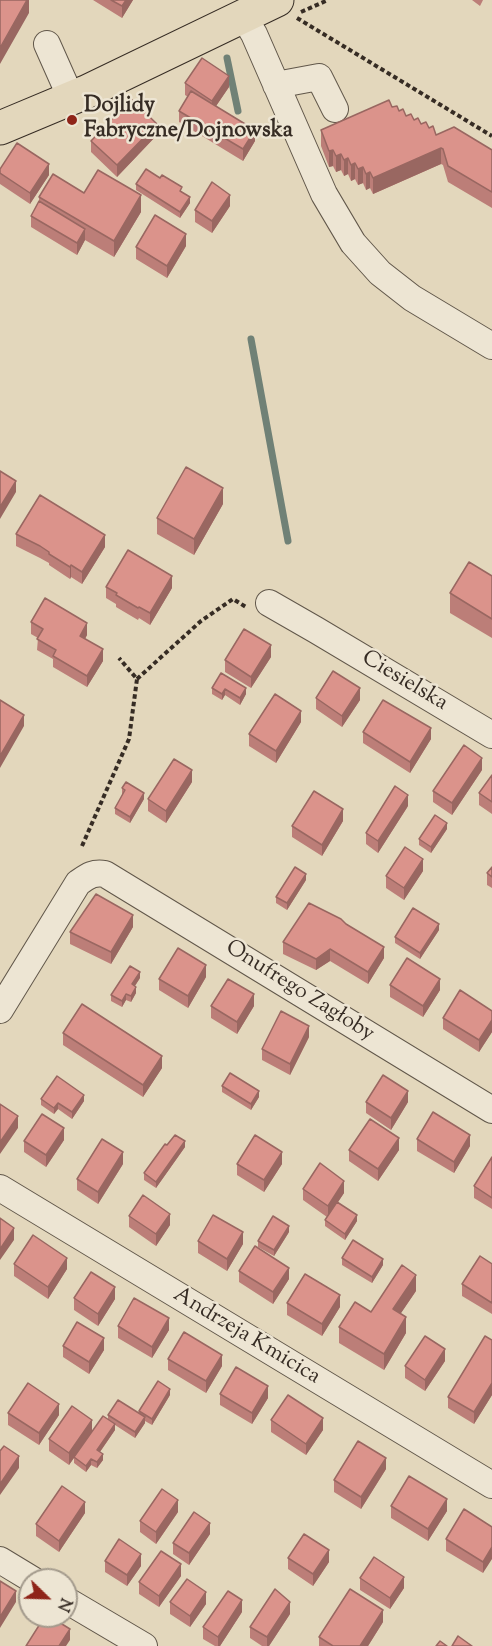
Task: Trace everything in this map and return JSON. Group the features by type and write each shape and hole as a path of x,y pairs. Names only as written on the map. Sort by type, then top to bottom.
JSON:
{"highway":[{"path":"0,128 71,98 243,16 285,8"}],"street":[{"path":"243,16 254,34 324,194 353,243 380,273 412,298 492,346"},
{"path":"47,44 71,98"},
{"path":"276,85 319,77 335,108"},
{"name":"Ciesielska","path":"269,603 492,735"},
{"name":"Onufrego Zagłoby","path":"0,1010 78,883 88,875 105,874 492,1110"},
{"name":"Andrzeja Kmicica","path":"0,1188 492,1485"},
{"path":"0,1560 18,1571"},
{"path":"78,1607 144,1646"}],"path":[{"path":"285,8 492,136"},
{"path":"82,846 129,739 137,679 201,621 233,599 238,603"},
{"path":"118,658 137,679"}],"building":[{"path":"0,0 27,0 0,48"},
{"path":"111,0 126,0 122,6"},
{"path":"202,58 229,76 212,101 185,83"},
{"path":"191,91 255,130 243,149 179,111"},
{"path":"131,99 157,124 117,165 91,141"},
{"path":"389,100 392,107 397,106 399,111 403,109 406,116 411,114 414,120 418,118 421,124 426,122 429,128 433,126 436,135 454,127 492,150 492,192 448,166 441,148 373,178 370,172 366,174 363,167 358,169 355,163 351,165 348,158 344,160 341,154 336,156 333,150 329,151 321,130"},
{"path":"17,143 49,164 30,193 0,173 0,169"},
{"path":"146,169 182,187 180,191 190,197 180,212 136,184"},
{"path":"98,170 141,195 114,241 39,197 53,174 84,193"},
{"path":"212,182 230,195 212,221 195,210"},
{"path":"39,201 85,229 77,243 31,216"},
{"path":"155,215 186,234 167,266 136,247"},
{"path":"186,467 223,488 194,539 157,518"},
{"path":"0,471 16,481 0,507"},
{"path":"40,495 105,535 82,572 16,534"},
{"path":"128,550 172,576 150,613 116,595 117,593 106,587"},
{"path":"469,562 492,576 492,619 450,593"},
{"path":"45,598 87,623 80,636 103,649 87,676 53,656 56,650 37,639 43,629 31,622"},
{"path":"244,629 271,645 251,677 225,660"},
{"path":"333,671 360,688 342,716 316,698"},
{"path":"221,673 246,688 240,698 225,689 222,694 212,688"},
{"path":"275,694 301,711 276,751 249,734"},
{"path":"0,700 24,715 0,756"},
{"path":"383,700 431,728 410,762 363,732"},
{"path":"464,745 482,758 452,803 433,791"},
{"path":"174,759 192,770 166,811 148,799"},
{"path":"492,775 492,802 479,793"},
{"path":"126,782 144,793 130,817 115,808 125,790 122,788"},
{"path":"395,786 408,795 378,841 366,833"},
{"path":"314,791 343,809 322,845 292,826"},
{"path":"435,815 447,823 431,847 419,839"},
{"path":"405,847 423,859 404,888 386,876"},
{"path":"295,867 306,874 287,903 276,897"},
{"path":"492,867 492,877 487,873"},
{"path":"96,894 133,915 111,952 70,932"},
{"path":"309,903 341,919 384,947 368,972 330,949 316,959 283,942"},
{"path":"413,908 439,924 420,953 395,937"},
{"path":"178,948 206,965 188,996 159,979"},
{"path":"407,958 440,979 423,1006 390,985"},
{"path":"130,966 140,972 132,984 136,987 131,996 126,994 122,1001 111,995"},
{"path":"228,979 254,994 237,1022 211,1006"},
{"path":"460,990 492,1011 492,1020 479,1040 443,1018"},
{"path":"82,1004 162,1056 143,1085 63,1033"},
{"path":"281,1011 309,1026 290,1064 262,1049"},
{"path":"230,1073 259,1091 251,1104 222,1086"},
{"path":"383,1075 408,1091 391,1118 366,1102"},
{"path":"57,1076 84,1095 72,1112 58,1103 54,1108 41,1099"},
{"path":"0,1104 18,1116 0,1142"},
{"path":"433,1112 470,1135 454,1162 417,1139"},
{"path":"42,1114 64,1128 46,1155 24,1141"},
{"path":"370,1119 399,1138 378,1169 349,1150"},
{"path":"175,1135 185,1141 156,1182 144,1173 165,1144 167,1145"},
{"path":"255,1135 282,1152 264,1180 237,1164"},
{"path":"102,1139 123,1152 98,1192 77,1179"},
{"path":"492,1157 492,1198 474,1186"},
{"path":"320,1163 344,1181 328,1206 303,1189"},
{"path":"143,1195 170,1214 156,1234 129,1216"},
{"path":"337,1202 357,1215 345,1234 325,1220"},
{"path":"213,1215 243,1232 227,1259 198,1241"},
{"path":"273,1216 289,1226 274,1250 258,1241"},
{"path":"0,1218 14,1228 0,1249"},
{"path":"33,1235 67,1258 48,1287 14,1264"},
{"path":"353,1240 383,1259 372,1277 342,1258"},
{"path":"255,1246 289,1268 273,1292 239,1271"},
{"path":"480,1256 492,1264 492,1303 462,1284"},
{"path":"402,1265 416,1275 393,1309 406,1317 384,1354 339,1327 355,1302 371,1312"},
{"path":"91,1272 115,1287 98,1314 74,1298"},
{"path":"305,1274 340,1295 322,1324 287,1303"},
{"path":"134,1298 169,1318 152,1347 118,1326"},
{"path":"77,1322 104,1338 89,1362 63,1346"},
{"path":"184,1332 222,1355 206,1381 168,1359"},
{"path":"425,1336 445,1349 425,1380 405,1366"},
{"path":"485,1336 492,1340 492,1383 474,1412 448,1397"},
{"path":"236,1367 268,1386 252,1413 220,1394"},
{"path":"158,1381 170,1389 152,1419 139,1411"},
{"path":"28,1383 59,1404 39,1433 8,1413"},
{"path":"288,1395 323,1418 306,1444 271,1420"},
{"path":"118,1400 145,1417 135,1432 108,1415"},
{"path":"72,1406 92,1420 69,1453 49,1439"},
{"path":"103,1416 115,1424 97,1450 103,1454 97,1462 91,1459 86,1466 74,1457"},
{"path":"358,1441 386,1458 361,1497 334,1480"},
{"path":"4,1446 19,1456 0,1484 0,1451"},
{"path":"409,1476 447,1499 428,1529 391,1506"},
{"path":"62,1486 85,1502 59,1541 36,1524"},
{"path":"162,1489 178,1500 156,1532 140,1521"},
{"path":"464,1509 492,1527 492,1547 483,1562 446,1539"},
{"path":"194,1512 210,1523 189,1553 173,1543"},
{"path":"304,1534 329,1550 313,1574 288,1558"},
{"path":"119,1539 141,1554 127,1575 105,1561"},
{"path":"161,1551 181,1564 159,1596 139,1582"},
{"path":"374,1557 404,1577 390,1598 360,1578"},
{"path":"187,1579 206,1592 190,1616 170,1602"},
{"path":"0,1581 16,1591 0,1617"},
{"path":"275,1589 290,1602 267,1637 250,1627"},
{"path":"350,1589 383,1610 360,1646 333,1646 319,1637"},
{"path":"228,1591 242,1600 218,1637 203,1627"},
{"path":"37,1628 70,1629 59,1646 26,1646"},
{"path":"458,1636 472,1646 452,1646"},
{"path":"440,1641 447,1646 436,1646"}],"waterway":[{"path":"227,58 238,111"},
{"path":"251,339 288,541"}],"place":[{"name":"Dojlidy Fabryczne/Dojnowska","path":"72,120"}]}
